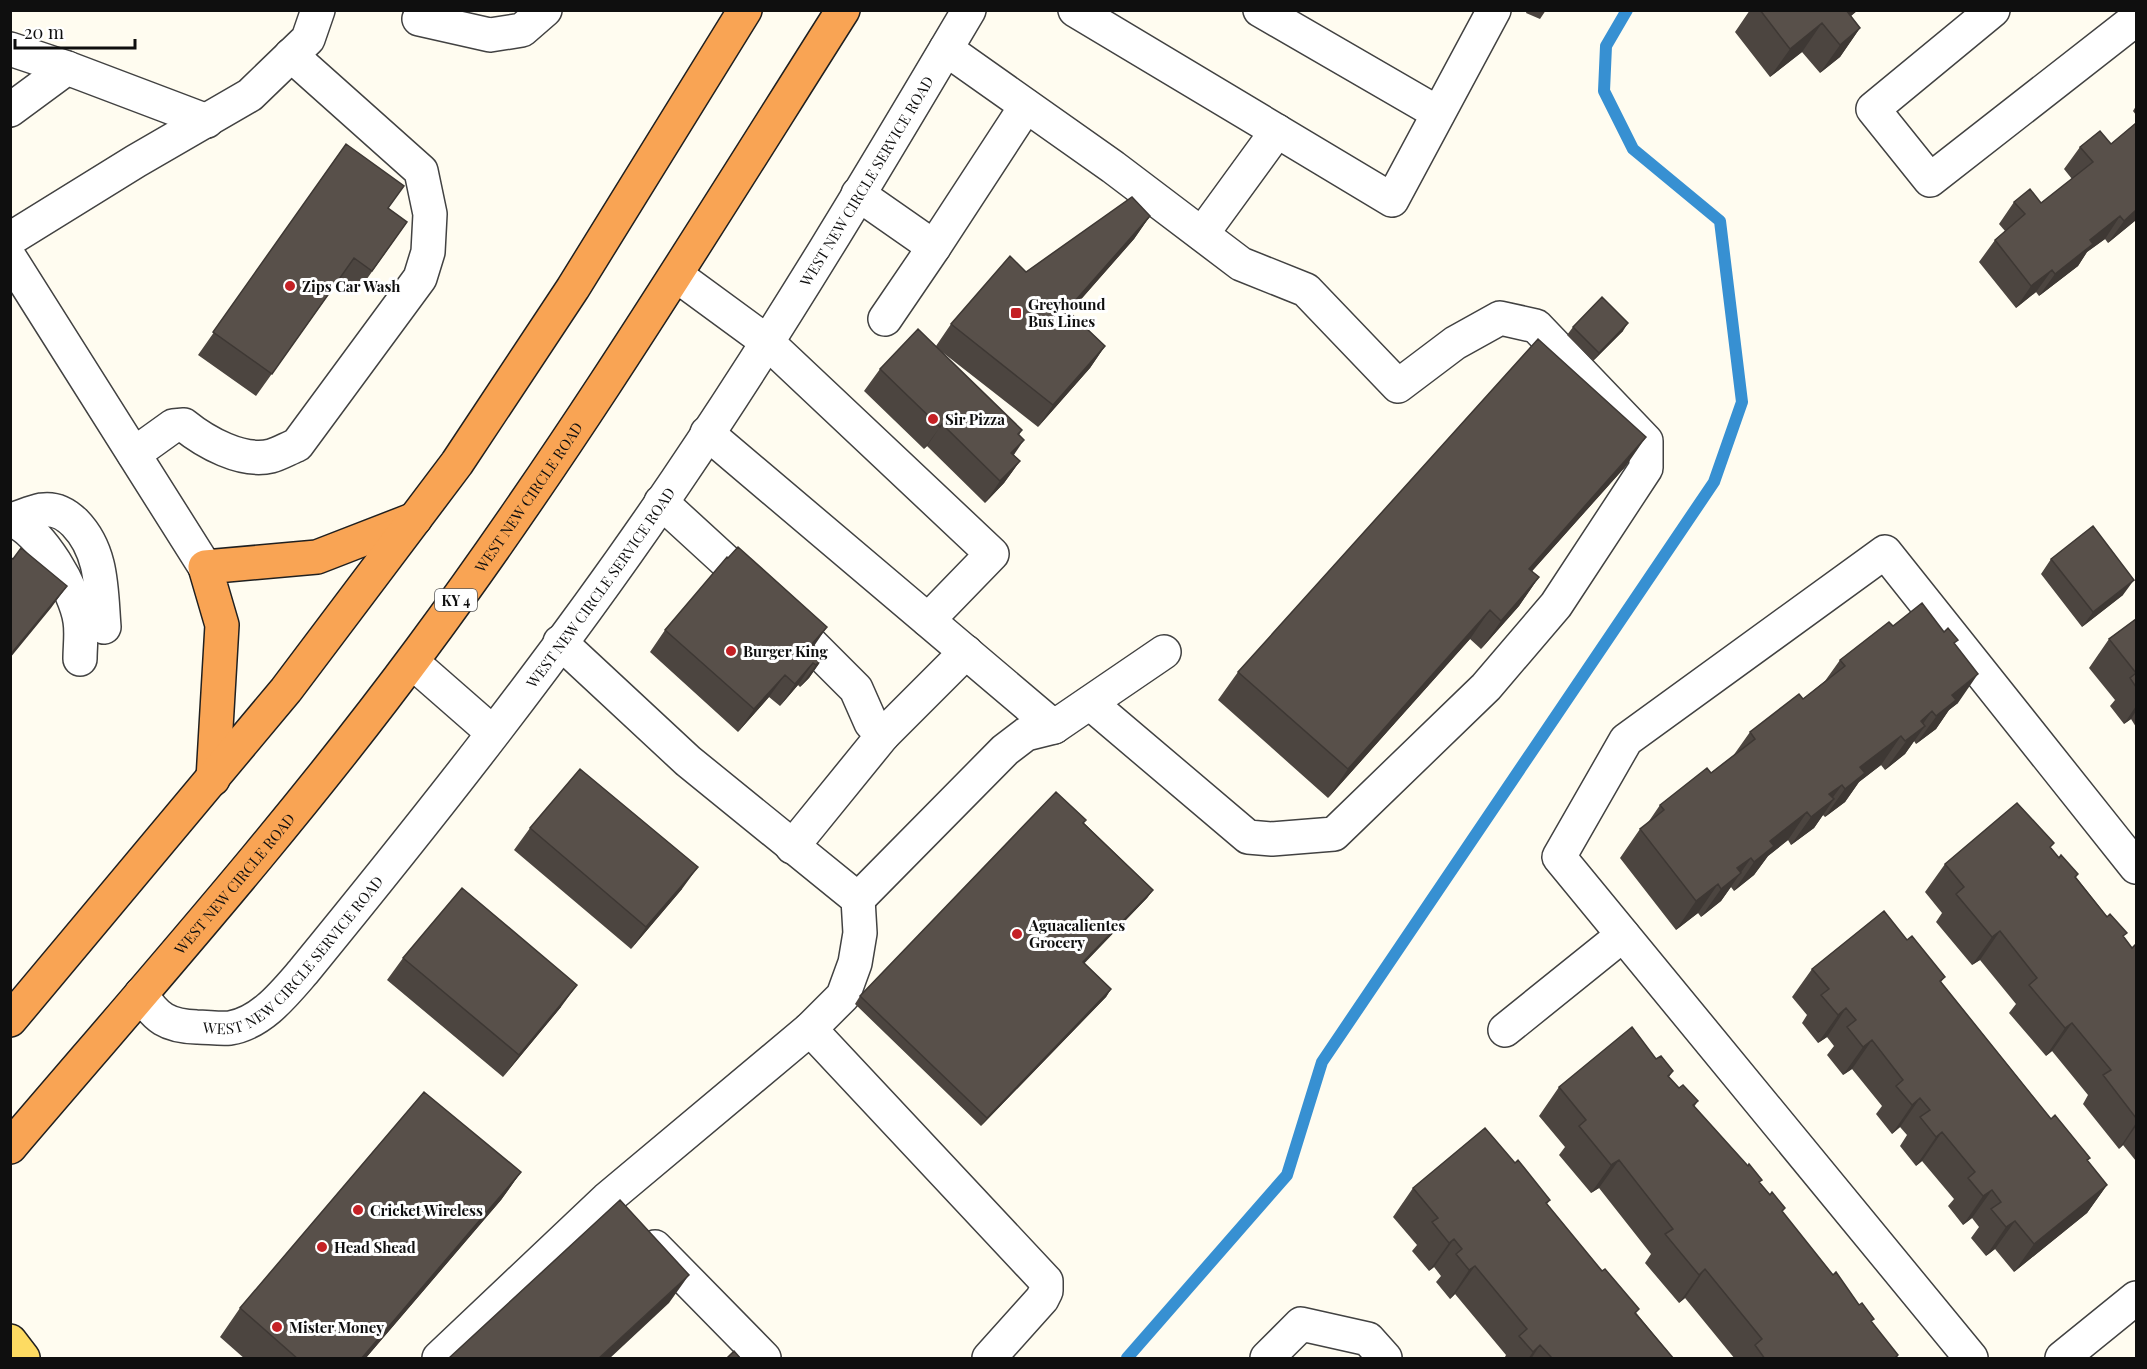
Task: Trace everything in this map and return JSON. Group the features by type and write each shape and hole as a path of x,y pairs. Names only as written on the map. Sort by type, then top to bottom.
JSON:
{"highway":[{"path":"10,1020 286,690 457,463 573,288 745,10"},
{"name":"WEST NEW CIRCLE ROAD","path":"10,1147 276,833 412,662 544,477 676,275 843,10"},
{"path":"213,779 222,625 205,567 317,557 415,519"}],"main road":[{"path":"10,1341 23,1359"}],"street":[{"path":"10,239 136,160 250,95 308,39 318,10"},
{"path":"419,19 490,35 522,30 545,10"},
{"name":"WEST NEW CIRCLE SERVICE ROAD","path":"141,994 152,1012 164,1021 186,1027 230,1028 253,1018 278,1000 492,732 661,502 858,194 969,10"},
{"path":"1260,10 1438,114"},
{"path":"1081,12 1392,200 1494,10"},
{"path":"1993,10 1873,109 1930,180 2136,19"},
{"path":"10,49 207,121"},
{"path":"946,49 1240,264 1306,290 1398,386 1455,343 1500,318 1536,326 1646,441 1646,468 1557,605 1486,687 1334,834 1272,839 1248,837 1090,703"},
{"path":"134,454 173,426 184,425 203,440 236,454 269,457 297,445 420,278 425,261 430,214 421,171 291,55"},
{"path":"10,110 67,68"},
{"path":"885,318 1026,106"},
{"path":"1202,234 1277,131"},
{"path":"858,194 934,247"},
{"path":"10,258 205,567"},
{"path":"676,275 765,341 992,554 928,620"},
{"path":"707,433 1054,727"},
{"path":"661,502 762,595 856,689 871,723 883,735"},
{"path":"11,520 44,510 64,513 79,528 93,546 99,568 104,627"},
{"path":"11,520 20,522 37,538 60,573 80,620 80,659"},
{"path":"1971,1359 1559,857 1626,740 1885,552 2136,867"},
{"path":"560,642 688,761 858,899"},
{"path":"792,847 883,735 966,652"},
{"path":"439,1359 607,1199 810,1029 843,996 855,963 860,933 858,899 1005,750 1026,734 1054,727 1164,652"},
{"path":"412,662 492,732"},
{"path":"1505,1030 1623,935"},
{"path":"810,1029 1046,1281 1046,1291 1042,1299 989,1359"},
{"path":"607,1199 764,1359"},
{"path":"2062,1359 2136,1298"},
{"path":"1267,1359 1301,1324 1368,1339 1385,1359"}],"building":[{"path":"1760,10 1846,10 1860,28 1840,45 1822,23 1790,49"},
{"path":"2136,123 2136,210 2124,221 2120,216 2090,240 2093,244 2055,274 2052,270 2031,286 1995,240 2025,214 2014,202 2030,189 2041,203 2093,162 2080,147 2100,131 2111,144"},
{"name":"Zips Car Wash","path":"346,144 404,186 388,208 407,222 372,271 354,258 272,374 213,332"},
{"name":"Greyhound Bus Lines","path":"1132,197 1150,216 1067,310 1105,346 1053,405 951,324 1010,256 1026,272"},
{"path":"1602,297 1628,323 1599,353 1573,327"},
{"path":"918,329 1022,430 1018,434 1024,440 1011,453 1020,461 1000,481 942,424 940,427 880,369"},
{"path":"1538,339 1646,437 1529,569 1539,577 1501,621 1490,610 1348,769 1238,672"},
{"path":"2093,526 2134,580 2093,612 2051,559"},
{"name":"Burger King","path":"738,547 827,627 812,644 825,655 816,665 813,663 795,684 785,675 754,709 665,630"},
{"path":"21,548 67,586 10,655 10,557 13,559"},
{"path":"1922,603 1944,632 1948,628 1958,640 1954,643 1978,674 1952,695 1956,700 1936,716 1932,711 1921,721 1925,726 1905,741 1901,736 1860,767 1865,773 1845,789 1842,785 1829,794 1834,799 1811,817 1807,812 1770,841 1774,846 1754,862 1751,858 1737,868 1741,873 1721,889 1718,884 1696,901 1640,829 1664,810 1660,805 1707,768 1711,773 1755,739 1750,732 1799,694 1803,699 1845,666 1840,660 1889,622 1893,626"},
{"path":"2136,619 2136,673 2109,639"},
{"path":"2136,673 2136,687 2130,678"},
{"path":"580,769 698,867 646,927 530,828"},
{"name":"Aguacalientes Grocery","path":"1056,792 1086,820 1083,823 1153,890 1083,962 1111,989 987,1118 860,996"},
{"path":"2017,803 2054,843 2050,847 2059,858 2061,855 2078,874 2075,877 2107,917 2110,914 2127,933 2123,936 2132,948 2135,945 2136,947 2136,1118 2103,1075 2111,1070 2072,1023 2065,1028 2029,985 2037,978 2000,931 1992,937 1956,894 1964,887 1945,864"},
{"path":"462,888 577,985 519,1055 403,958"},
{"path":"1884,911 1907,940 1912,936 1945,977 1940,981 2051,1119 2055,1115 2090,1158 2087,1160 2107,1185 2034,1244 2015,1221 2006,1227 1991,1209 2001,1202 1992,1190 1983,1196 1968,1178 1975,1172 1942,1132 1936,1137 1920,1117 1930,1110 1920,1098 1912,1105 1896,1086 1903,1080 1872,1040 1863,1047 1847,1027 1856,1020 1846,1008 1838,1015 1821,995 1829,989 1812,969"},
{"path":"1632,1027 1656,1059 1661,1056 1673,1071 1668,1076 1679,1088 1683,1085 1698,1101 1693,1105 1748,1166 1749,1164 1762,1180 1759,1182 1770,1195 1772,1192 1785,1208 1782,1211 1833,1275 1836,1272 1859,1305 1862,1303 1874,1319 1871,1321 1898,1355 1894,1359 1765,1359 1755,1345 1762,1339 1705,1269 1699,1275 1665,1234 1673,1229 1619,1160 1611,1165 1579,1126 1586,1120 1559,1087"},
{"path":"424,1092 521,1172 361,1359 298,1359 240,1308"},
{"path":"1485,1128 1515,1163 1518,1160 1550,1200 1546,1203 1602,1271 1605,1269 1639,1309 1635,1313 1674,1359 1549,1359 1551,1357 1540,1345 1533,1352 1519,1336 1527,1329 1475,1266 1469,1270 1456,1254 1462,1249 1454,1239 1449,1243 1432,1222 1438,1218 1413,1188"},
{"path":"620,1200 689,1275 598,1359 448,1359"},
{"path":"734,1351 741,1359 726,1359"}],"waterway":[{"path":"1127,1358 1287,1175 1322,1062 1714,482 1742,402 1720,221 1633,149 1604,91 1606,46 1627,10"}],"place":[{"name":"Zips Car Wash","path":"290,286"},
{"name":"Greyhound Bus Lines","path":"1016,313"},
{"name":"Sir Pizza","path":"933,419"},
{"name":"Burger King","path":"731,651"},
{"name":"Aguacalientes Grocery","path":"1017,934"},
{"name":"Cricket Wireless","path":"358,1210"},
{"name":"Head Shead","path":"322,1247"},
{"name":"Mister Money","path":"277,1327"}]}
